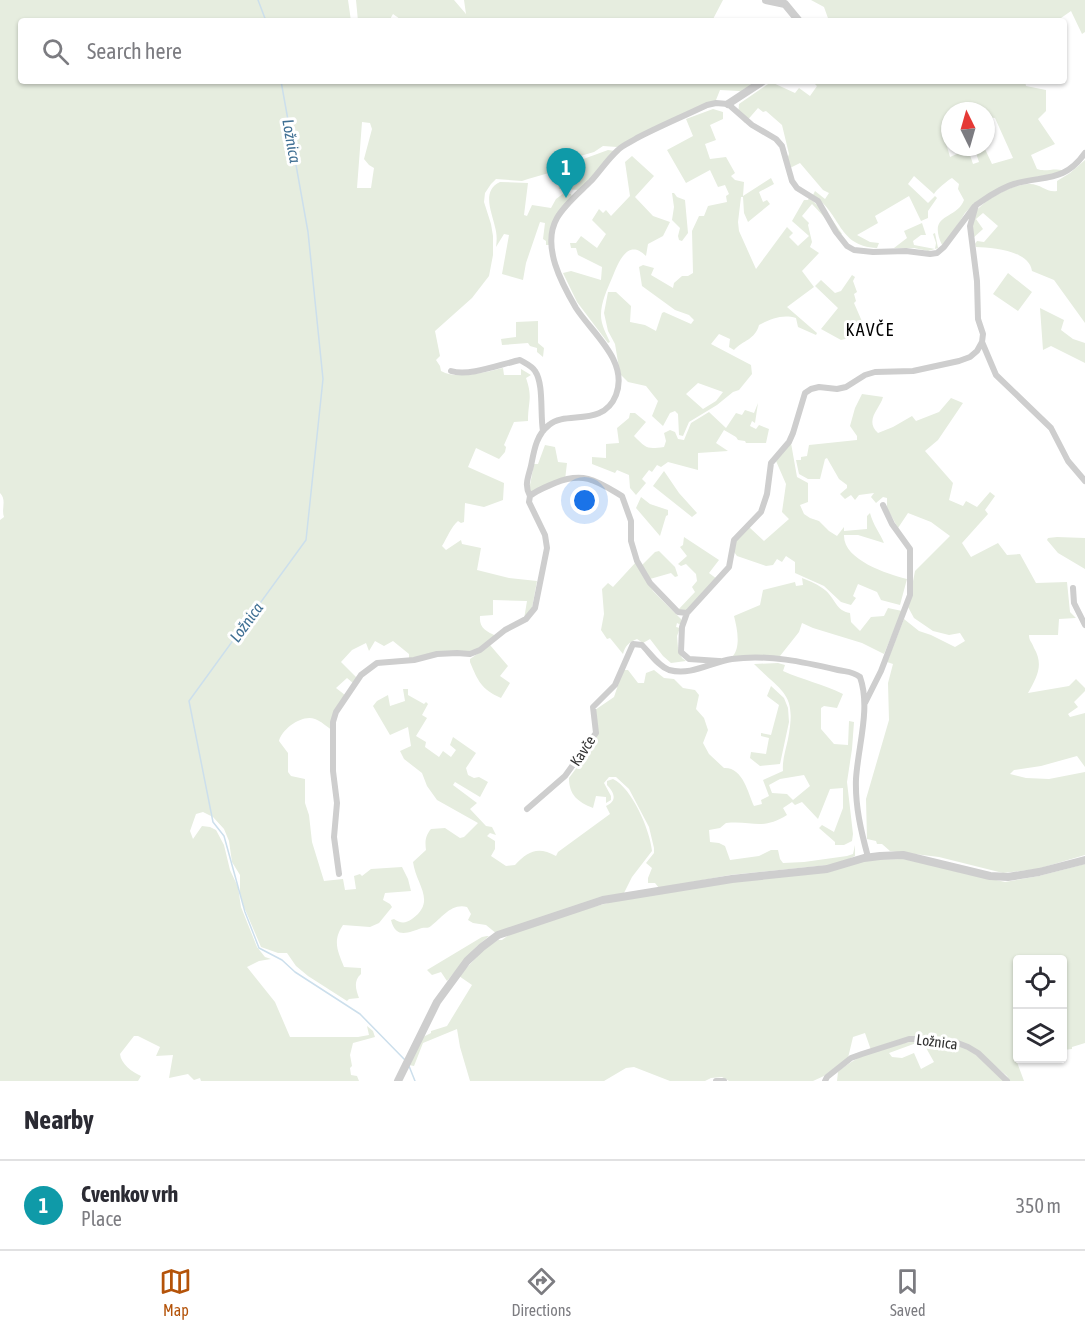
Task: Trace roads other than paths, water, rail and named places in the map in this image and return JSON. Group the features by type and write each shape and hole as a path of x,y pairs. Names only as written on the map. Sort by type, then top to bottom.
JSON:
{"street":[{"path":"766,0 785,4 797,18"},
{"path":"728,104 758,84"},
{"path":"339,874 334,837 337,803 333,771 333,722 341,702 361,675 377,663 414,660 457,652 470,654 480,650 505,630 526,619 534,608 548,548 545,535 529,502 530,496 526,486 536,446 543,431 551,423 592,416 603,409 614,399 618,379 609,351 576,308 554,262 552,237 557,219 621,147 707,105 728,104 752,125 776,139 782,146 792,181 797,188 818,201 847,246 873,252 906,250 930,254 937,253 944,247 967,213 976,205 1006,187 1027,180 1056,177 1067,172 1085,153"},
{"path":"530,496 576,477 589,478 622,496 631,521 631,542 637,561 659,594 678,612 687,613 729,567 734,540 760,512 767,494 771,463 789,442 805,393 819,387 837,389 846,387 865,375 875,372 913,372 959,361 970,357 977,351 983,334 978,319 977,281 970,226 976,205"},
{"path":"982,342 996,375 1050,428 1068,461 1085,482"},
{"path":"452,371 457,373 473,371 520,360 534,369 541,392 540,415 543,431"},
{"name":"Kavče","path":"864,704 880,671 910,595 910,549 892,524 883,504"},
{"path":"1073,588 1074,603 1085,625"},
{"name":"Kavče","path":"687,613 682,627 681,652 689,659 721,661"},
{"name":"Kavče","path":"527,809 566,776 596,734 593,707 615,685 633,644 642,645 662,667 672,670 700,669 736,658 782,658 853,672 860,677 864,704 856,781 857,813 868,857"},
{"path":"399,1079 437,1002 467,961 498,935 603,900 732,879 827,868 868,857 903,855 990,876 1008,877 1039,872 1085,860"},
{"name":"Ložnica","path":"817,1081 826,1079 851,1058 895,1043 917,1039 955,1042 968,1047 978,1053 1007,1081"},
{"path":"716,1081 724,1081"}],"waterway":[{"name":"Ložnica","path":"258,0 265,18"},
{"name":"Ložnica","path":"282,84 308,232 323,379 306,540 189,701 213,822 224,836 245,912 259,948 282,960 295,972 360,1014 405,1060"},
{"name":"Ložnica","path":"409,1066 415,1081"}],"place":[{"name":"Cvenkov vrh","path":"566,198"}],"district":[{"name":"KAVČE","path":"870,330"}]}
